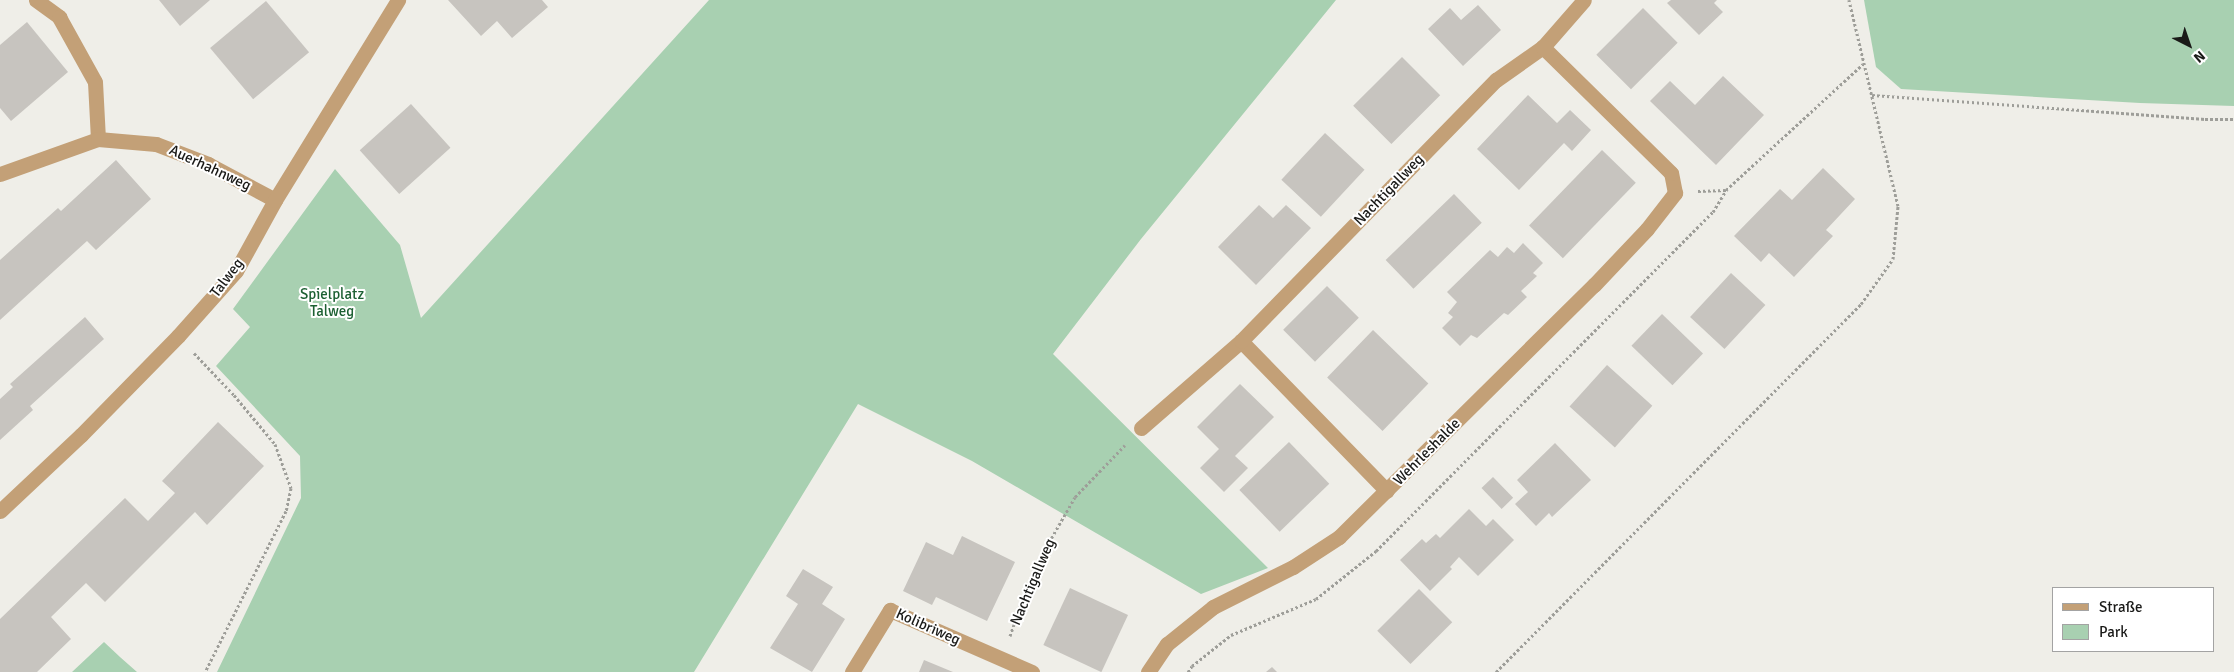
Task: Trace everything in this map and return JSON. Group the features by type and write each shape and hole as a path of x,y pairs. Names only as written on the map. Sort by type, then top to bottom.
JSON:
{"street":[{"path":"36,0 59,17 95,82 98,139"},
{"name":"Talweg","path":"0,511 81,435 178,336 236,270 275,200 398,0"},
{"name":"Nachtigallweg","path":"1141,428 1241,341 1496,80 1544,46 1584,0"},
{"path":"1544,46 1671,173 1675,193"},
{"name":"Auerhahnweg","path":"0,174 98,139 156,144 208,164 275,200"},
{"name":"Wehrleshalde","path":"1148,672 1167,644 1213,607 1293,567 1338,538 1594,285 1647,229 1675,193"},
{"path":"1241,341 1387,491"},
{"name":"Kolibriweg","path":"852,672 890,610 1032,672"}],"path":[{"path":"1496,672 1861,304 1893,258 1898,206 1849,0"},
{"path":"1188,672 1192,666 1231,635 1316,599 1376,551 1714,212 1726,190 1863,64"},
{"path":"1872,95 2195,118 2234,119"},
{"path":"1675,193 1726,190"},
{"path":"178,336 234,395 275,444 291,488 286,511 205,672"},
{"name":"Nachtigallweg","path":"1002,659 1023,598 1044,551 1076,498 1141,428"}],"green space":[{"name":"Spielplatz Talweg","path":"709,0 1336,0 1141,239 1053,354 1268,568 1201,594 972,461 858,404 694,672 217,672 301,498 300,456 216,366 250,327 233,309 335,169 400,245 421,318"},
{"path":"1864,0 2234,0 2234,106 2140,103 1901,89 1876,67"},
{"path":"104,642 120,657 137,672 72,672"}],"building":[{"path":"159,0 210,0 180,26"},
{"path":"448,0 542,0 548,7 512,38 497,21 481,36"},
{"path":"1671,0 1717,0 1714,3 1723,12 1699,35 1667,3"},
{"path":"266,1 309,52 253,99 210,48"},
{"path":"1478,5 1501,30 1463,66 1428,29 1450,8 1461,20"},
{"path":"1643,8 1678,43 1631,89 1596,55"},
{"path":"27,22 68,72 11,121 0,108 0,45"},
{"path":"1402,57 1440,95 1391,144 1353,106"},
{"path":"1723,76 1764,115 1716,165 1650,101 1670,81 1695,105"},
{"path":"1528,95 1557,123 1570,110 1591,130 1572,151 1564,143 1519,190 1477,149"},
{"path":"411,104 450,148 399,194 360,150"},
{"path":"1325,133 1364,170 1321,217 1281,180"},
{"path":"1602,150 1636,183 1563,258 1529,226"},
{"path":"116,160 151,199 96,250 87,241 0,320 0,260 58,208 61,211"},
{"path":"1823,168 1855,199 1826,230 1833,236 1794,277 1769,253 1761,262 1734,236 1780,189 1792,200"},
{"path":"1454,194 1482,223 1413,289 1386,260"},
{"path":"1259,205 1273,218 1286,205 1311,228 1256,285 1218,247"},
{"path":"1523,243 1543,263 1533,273 1537,276 1521,291 1527,297 1508,315 1504,313 1477,338 1471,335 1460,346 1442,328 1453,317 1448,313 1457,302 1447,292 1490,250 1498,257 1507,247 1514,253"},
{"path":"1731,273 1765,305 1724,349 1690,317"},
{"path":"1327,286 1359,318 1315,362 1283,330"},
{"path":"1662,314 1703,354 1672,385 1631,346"},
{"path":"85,317 104,339 30,406 33,410 0,440 0,399 13,387 10,384"},
{"path":"1373,330 1428,383 1383,431 1327,377"},
{"path":"1607,365 1652,406 1615,447 1570,407"},
{"path":"1240,384 1274,417 1235,456 1248,468 1224,492 1200,468 1219,449 1197,427"},
{"path":"218,422 264,466 207,525 195,512 105,602 86,583 51,617 71,639 37,672 0,672 0,619 125,498 148,521 175,493 162,481"},
{"path":"1289,442 1329,484 1280,532 1239,490"},
{"path":"1555,443 1591,480 1552,517 1549,513 1536,526 1515,504 1528,492 1517,480"},
{"path":"1493,477 1513,498 1502,509 1481,488"},
{"path":"1469,509 1486,526 1493,519 1514,540 1478,576 1459,557 1450,567 1452,569 1430,591 1400,560 1422,539 1426,543 1436,534 1440,538"},
{"path":"962,536 1015,562 987,621 936,597 932,605 903,591 926,542 953,555"},
{"path":"803,569 833,587 822,604 845,619 812,672 770,648 798,604 786,596"},
{"path":"1070,588 1128,615 1101,672 1043,645"},
{"path":"1419,589 1452,622 1411,664 1377,631"},
{"path":"924,660 953,672 919,672"},
{"path":"1272,667 1277,672 1266,672"}]}
